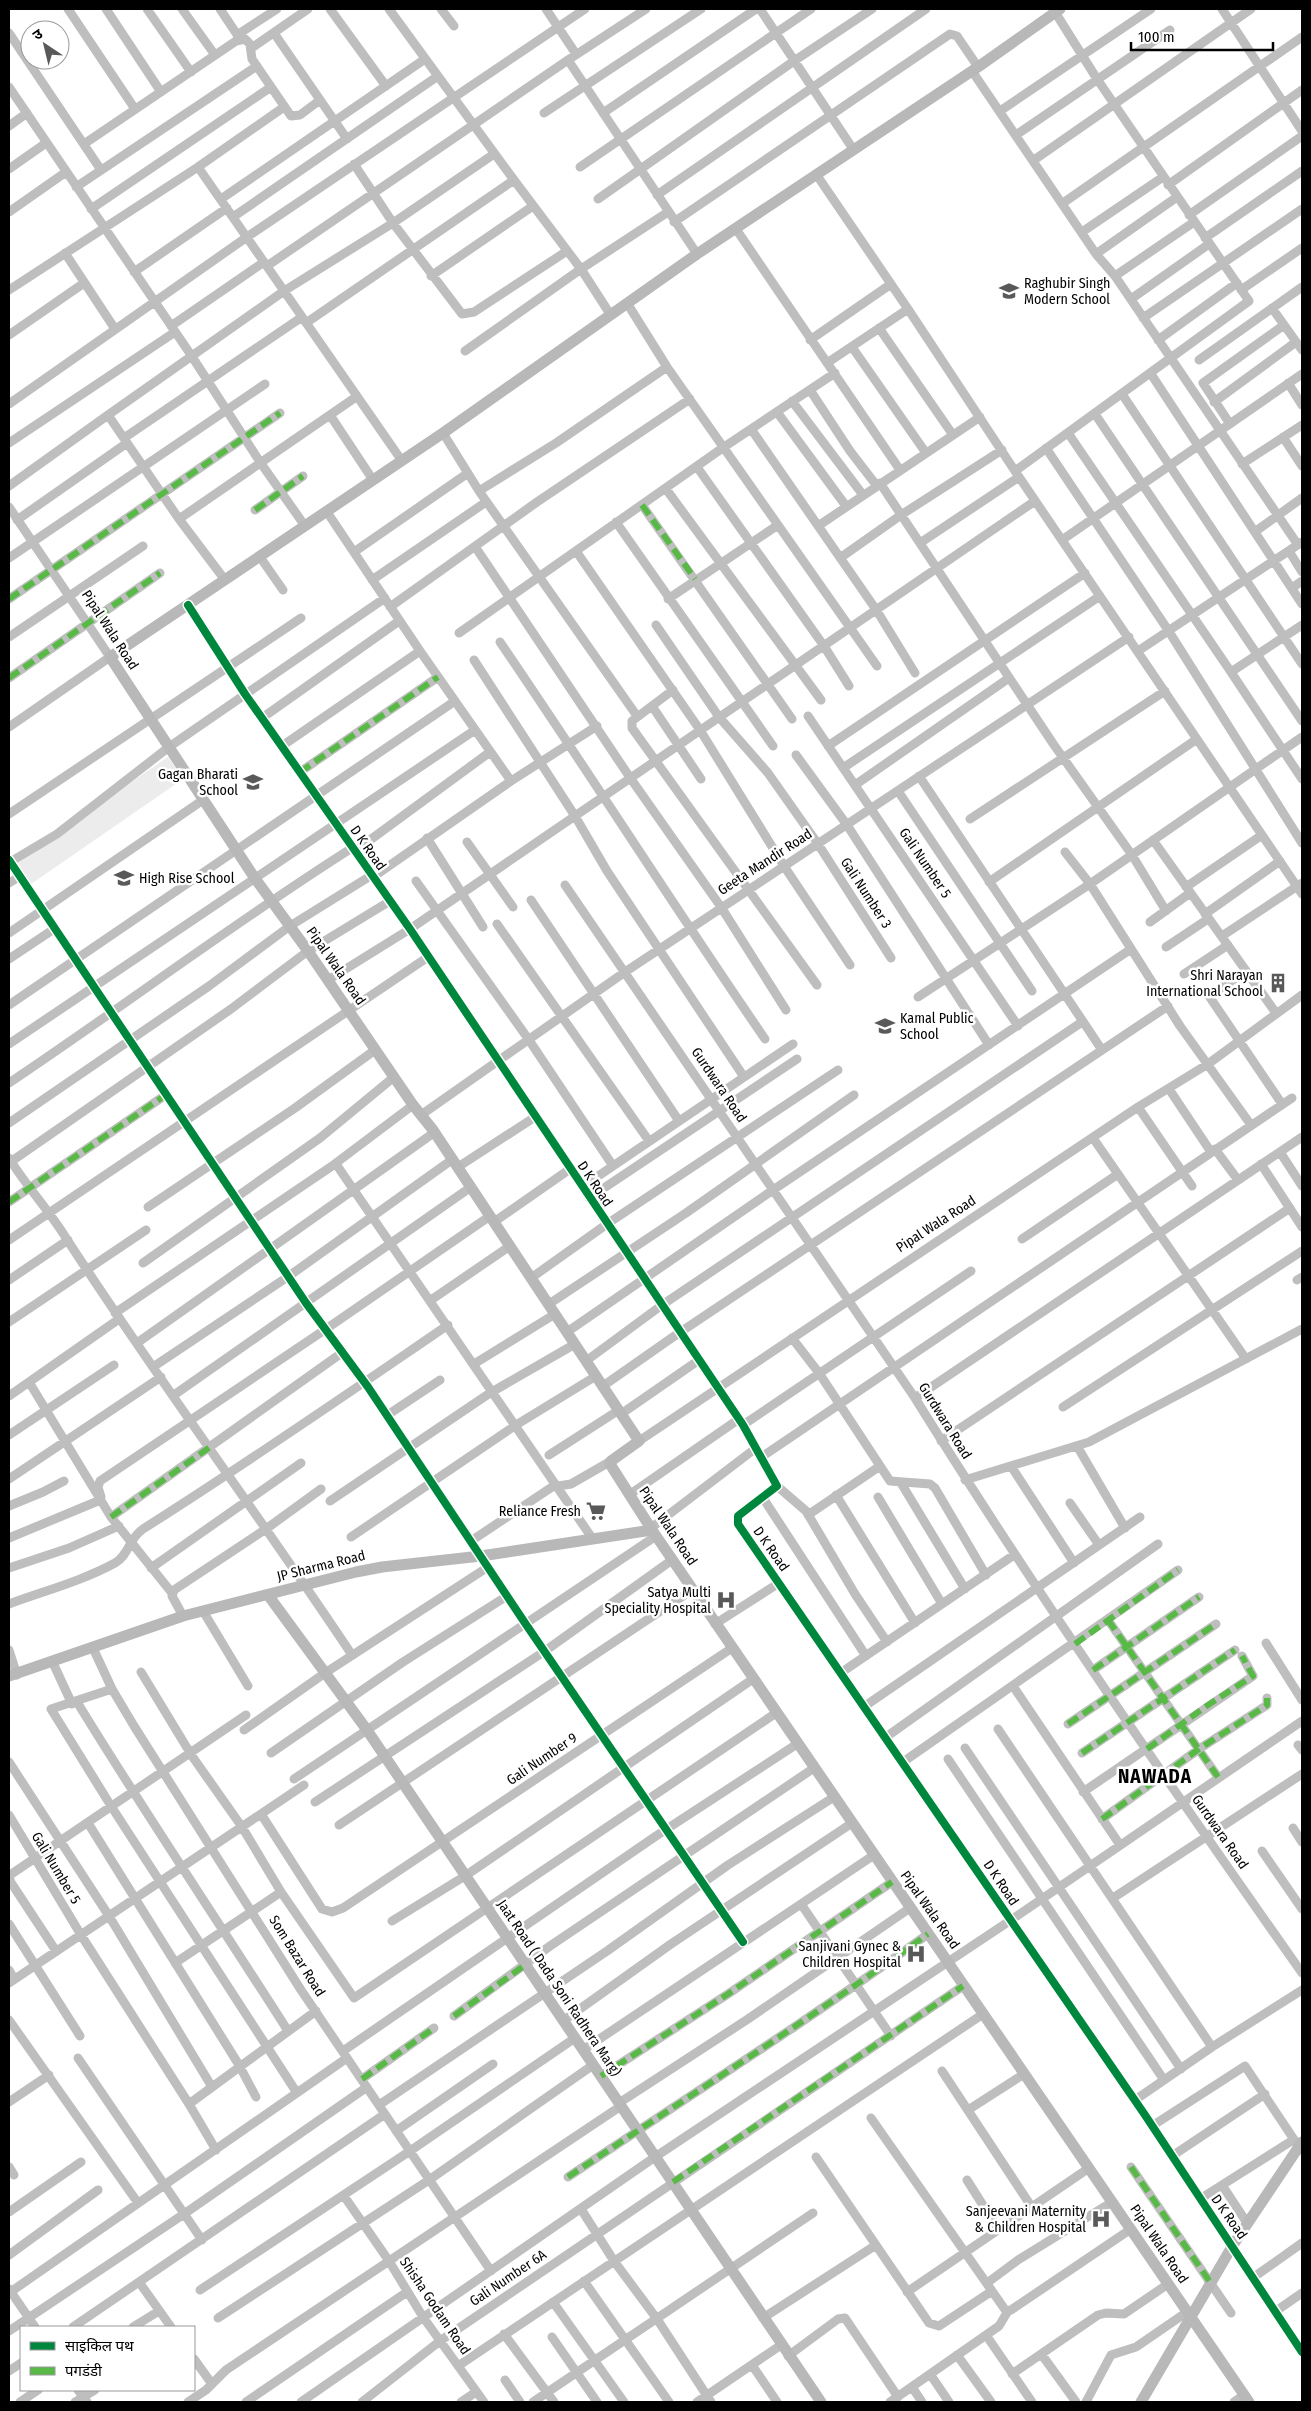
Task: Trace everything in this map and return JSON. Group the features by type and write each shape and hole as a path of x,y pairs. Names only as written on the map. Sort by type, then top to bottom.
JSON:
{"street":[{"path":"68,9 135,109"},
{"path":"106,9 161,92"},
{"path":"147,9 191,72"},
{"path":"182,9 215,55"},
{"path":"220,9 238,37 246,39 250,45 251,56 291,116 295,116 320,100"},
{"path":"84,144 191,72 277,9"},
{"path":"250,45 256,46 308,9"},
{"path":"330,9 386,86"},
{"path":"389,9 494,154 581,269 610,314"},
{"path":"442,9 454,26"},
{"path":"546,9 558,27 586,86 674,222 697,254"},
{"path":"9,404 247,237 585,9"},
{"path":"9,442 265,264 374,195 572,57 646,9"},
{"path":"544,113 701,9"},
{"path":"603,113 756,9"},
{"path":"760,9 854,148"},
{"path":"580,167 811,9"},
{"path":"598,199 794,61 872,9"},
{"path":"657,195 926,9"},
{"path":"1000,111 1151,9"},
{"path":"1222,9 1302,131"},
{"path":"1034,160 1251,9"},
{"path":"9,727 443,433 697,254 736,230 854,148 975,69 1057,10 1097,79 1248,299 1248,303 1046,448 1017,474 920,543"},
{"path":"1016,134 1170,30"},
{"path":"9,33 102,170"},
{"path":"274,33 347,139"},
{"path":"674,222 950,34 957,36 1000,111 1064,202 1096,254 1116,276 1277,516 1300,544 1138,651"},
{"path":"1064,202 1302,37"},
{"path":"221,199 425,59"},
{"path":"76,187 257,66"},
{"path":"233,217 438,76"},
{"path":"91,209 271,87"},
{"path":"9,90 27,113 191,355 260,462 306,526"},
{"path":"1082,232 1166,181 1302,90"},
{"path":"9,290 198,167 284,106"},
{"path":"9,126 27,113"},
{"path":"1116,276 1302,136"},
{"path":"9,169 46,143"},
{"path":"9,486 191,355 284,291 393,223 494,154"},
{"path":"354,164 393,223 458,312 468,315 567,251"},
{"path":"198,167 402,461"},
{"path":"1131,299 1302,171"},
{"path":"9,212 66,172"},
{"path":"816,174 1229,787 1301,888 1222,936"},
{"path":"17,520 207,380 413,251 514,180"},
{"path":"1096,254 1177,198"},
{"path":"431,276 533,206"},
{"path":"134,272 227,208"},
{"path":"1143,318 1302,209"},
{"path":"465,351 581,269 668,212"},
{"path":"736,230 900,470"},
{"path":"1158,340 1239,286 1302,248"},
{"path":"65,253 115,330"},
{"path":"9,335 84,283"},
{"path":"810,340 891,284"},
{"path":"1199,360 1302,287"},
{"path":"627,304 667,367 877,666"},
{"path":"1272,308 1302,350"},
{"path":"827,363 908,309"},
{"path":"1230,424 1203,383 1284,325"},
{"path":"879,328 953,435"},
{"path":"1214,402 1296,342"},
{"path":"852,346 926,453"},
{"path":"479,491 556,443 667,367"},
{"path":"459,632 724,447 835,373"},
{"path":"1151,374 1256,531 1302,604"},
{"path":"1062,540 1302,374"},
{"path":"1288,383 1302,404"},
{"path":"9,558 265,384"},
{"path":"810,390 850,451 901,515 1027,705 1132,855 1166,911"},
{"path":"1122,394 1302,664"},
{"path":"179,519 356,397"},
{"path":"390,607 476,548 503,526 690,399"},
{"path":"792,401 863,495"},
{"path":"777,412 846,506"},
{"path":"9,599 280,413"},
{"path":"1095,414 1218,597 1259,654 1302,721"},
{"path":"108,415 179,519 225,580"},
{"path":"330,415 373,480"},
{"path":"818,526 980,417"},
{"path":"1242,464 1302,425"},
{"path":"752,429 877,611 915,674"},
{"path":"443,433 486,502 637,716"},
{"path":"1068,433 1302,779"},
{"path":"1284,437 1302,466"},
{"path":"1046,448 1168,630 1302,842"},
{"path":"840,558 901,515 1002,450"},
{"path":"697,467 824,646 849,686"},
{"path":"354,552 468,473"},
{"path":"255,510 303,476"},
{"path":"666,489 821,700"},
{"path":"1256,531 1302,498"},
{"path":"328,980 410,929 741,702 938,570 1035,501"},
{"path":"372,580 486,502"},
{"path":"642,506 792,719"},
{"name":"Pipal Wala Road","path":"10,510 89,623 254,877 349,1010 413,1106 435,1132 639,1441"},
{"path":"327,512 420,651 511,781"},
{"path":"616,522 668,599 773,746"},
{"path":"668,599 778,524"},
{"path":"9,637 143,546"},
{"path":"476,548 631,779 722,908 786,1010"},
{"path":"576,551 700,730 784,866 850,965"},
{"path":"1289,551 1302,572"},
{"path":"260,557 283,590"},
{"path":"9,678 160,573"},
{"path":"828,746 1085,573"},
{"path":"1292,588 1302,581"},
{"path":"843,768 1100,596"},
{"path":"385,598 169,748 57,834 10,861 41,911 111,1014 131,1040 306,1303 364,1382 525,1623 624,1768 648,1799 666,1829 744,1942"},
{"name":"D K Road","path":"188,605 245,694 410,929 741,1422 777,1486 738,1516 737,1521 1135,2100 1302,2349"},
{"path":"9,814 301,618"},
{"path":"262,718 400,620"},
{"name":"Gali Number 3","path":"656,625 719,717 768,773 818,844 891,958"},
{"path":"1231,672 1302,625"},
{"name":"Geeta Mandir Road","path":"421,1115 690,928 1129,638"},
{"path":"500,642 570,744 603,798 765,1039"},
{"path":"282,746 420,651"},
{"path":"474,660 575,816 607,871 744,1077"},
{"path":"300,772 438,677"},
{"path":"855,785 1010,678"},
{"path":"673,690 637,716 631,725 817,985"},
{"path":"970,819 1165,691"},
{"path":"9,1005 235,849 455,702"},
{"path":"652,706 701,779"},
{"name":"Gali Number 5","path":"808,716 1018,1026"},
{"path":"9,1123 131,1040 290,926 372,876 511,781 597,726"},
{"path":"9,1044 254,877 475,730"},
{"path":"918,997 1090,884 1302,737"},
{"path":"989,882 1198,739"},
{"path":"9,1083 111,1014 271,899 354,849 490,752"},
{"path":"796,755 847,825 989,1045"},
{"path":"919,776 957,831 1063,995 1102,1050"},
{"path":"898,791 1032,991"},
{"path":"9,933 203,800"},
{"path":"1150,922 1166,911 1188,890 1262,835"},
{"path":"427,838 483,927"},
{"path":"1153,840 1276,1013"},
{"path":"467,842 513,906"},
{"path":"1065,852 1090,884 1168,1006 1251,1125"},
{"path":"1166,948 1280,861"},
{"path":"9,883 19,877"},
{"path":"416,881 528,1040 613,1166"},
{"name":"Gurdwara Road","path":"565,885 915,1398 1014,1555 1182,1802 1302,1973"},
{"path":"531,900 679,1121"},
{"path":"352,1655 306,1585 117,1316 68,1240 9,1161 149,1067 308,951 390,901"},
{"path":"497,924 649,1141"},
{"path":"9,959 54,929"},
{"path":"1184,974 1228,945"},
{"path":"567,1332 643,1278 1131,950"},
{"path":"9,1240 428,957"},
{"path":"1246,971 1209,996 1282,1104"},
{"name":"Pipal Wala Road","path":"1247,2398 715,1624 629,1495 611,1466 611,1461 1138,1107 1208,1064 1302,995"},
{"path":"603,1386 680,1332 1168,1006"},
{"path":"586,1361 662,1305 1082,1022"},
{"path":"582,1187 793,1044"},
{"path":"148,1207 295,1108 375,1050"},
{"path":"589,1198 797,1059"},
{"path":"531,1278 607,1224 838,1070"},
{"path":"143,1263 320,1138 394,1077"},
{"path":"1169,1089 1213,1150 1238,1180"},
{"path":"9,1202 167,1094"},
{"path":"474,1364 552,1309 626,1253 854,1095"},
{"path":"760,1458 1292,1098"},
{"path":"9,1396 117,1316 251,1221 336,1164 413,1106"},
{"path":"1138,1107 1192,1186"},
{"path":"153,1366 289,1276 373,1215 455,1163 535,1117"},
{"path":"137,1343 435,1132"},
{"path":"915,1398 1302,1137"},
{"path":"1093,1138 1136,1203 1159,1233 1246,1359"},
{"path":"1280,1152 1302,1186"},
{"path":"336,1164 411,1270 592,1538"},
{"path":"1262,1164 1302,1227"},
{"path":"100,1499 98,1487 100,1481 326,1330 411,1270 570,1169"},
{"path":"1022,1239 1118,1174"},
{"path":"174,1395 471,1187"},
{"path":"942,1441 1290,1208"},
{"path":"9,1322 88,1271 146,1230"},
{"path":"9,1280 68,1240"},
{"path":"431,1300 510,1246"},
{"path":"1063,1407 1213,1311 1302,1251"},
{"path":"629,1495 819,1373 971,1270"},
{"path":"9,1604 100,1571 125,1556 137,1533 229,1475 448,1325"},
{"path":"965,1480 1089,1442 1302,1329"},
{"path":"792,1338 819,1373 890,1481 932,1485 986,1575"},
{"path":"330,1502 493,1391 575,1344"},
{"path":"111,1517 343,1352"},
{"path":"549,1455 620,1412 699,1360"},
{"path":"9,1435 114,1365"},
{"path":"351,1538 516,1425 596,1376"},
{"path":"9,1479 161,1377"},
{"path":"386,1416 440,1380"},
{"path":"29,1382 45,1411 66,1440 111,1517 172,1593 183,1616"},
{"path":"1077,1446 1125,1528"},
{"path":"294,1779 525,1623 653,1531 756,1448"},
{"path":"471,1541 556,1485 571,1484 611,1461"},
{"path":"151,1568 301,1463"},
{"path":"808,1514 880,1466"},
{"path":"1011,1466 1074,1563"},
{"path":"9,1506 64,1481"},
{"path":"901,1483 965,1590"},
{"path":"777,1486 808,1514 855,1594 887,1642"},
{"path":"172,1593 321,1490"},
{"path":"836,1495 915,1623"},
{"path":"878,1496 942,1604"},
{"path":"763,1498 866,1656"},
{"path":"9,1538 100,1499"},
{"path":"1070,1503 1099,1545"},
{"path":"865,1706 1140,1517"},
{"path":"9,1568 56,1553 119,1526"},
{"name":"JP Sharma Road","path":"13,1676 183,1616 382,1567 481,1556 592,1538 653,1531"},
{"path":"886,1737 1158,1544"},
{"path":"842,1672 1014,1555"},
{"path":"315,1802 545,1651 672,1560"},
{"path":"244,1730 325,1673 488,1567"},
{"path":"903,1762 1075,1644 1178,1570"},
{"path":"715,1624 779,1583"},
{"path":"340,1824 692,1590"},
{"name":"Jaat Road ( Dada Soni Radhera Marg)","path":"268,1595 367,1730 820,2402"},
{"path":"271,1753 403,1662 507,1596"},
{"path":"1093,1670 1198,1597"},
{"path":"204,1611 248,1686"},
{"path":"1108,1620 1218,1777"},
{"path":"1068,1724 1216,1624"},
{"path":"1266,1643 1302,1700"},
{"name":"Som Bazar Road","path":"93,1648 112,1689 252,1911 345,2055 491,2271"},
{"name":"Gali Number 9","path":"261,1814 322,1909 332,1912 342,1908 603,1736 732,1648"},
{"path":"9,1650 13,1676"},
{"path":"1082,1752 1163,1698 1238,1653 1254,1676 1083,1792"},
{"path":"53,1663 74,1703 183,1867 288,2031"},
{"path":"141,1672 191,1753 242,1827 281,1892 354,1998 486,1906 776,1713"},
{"path":"392,1922 465,1876 753,1679"},
{"path":"1013,1686 1120,1845"},
{"path":"112,1689 51,1709 111,1806 297,2093"},
{"path":"1102,1820 1199,1749 1268,1705 1267,1698"},
{"path":"56,1951 10,1881 10,1876 13,1872 60,1843 111,1806 246,1715"},
{"path":"301,2402 655,2157 1012,1920 1302,1721"},
{"path":"998,1728 1212,2047"},
{"path":"34,2326 9,2291 297,2093 345,2055 507,1938 666,1829 797,1744"},
{"path":"965,1748 1181,2069"},
{"path":"948,1759 1164,2080"},
{"path":"9,1762 108,1916 212,2087"},
{"path":"454,2016 525,1965 814,1768"},
{"path":"1113,1898 1208,1838 1302,1774"},
{"path":"9,1970 12,1981 304,1785"},
{"path":"379,2105 607,1951 703,1882 834,1797"},
{"name":"Gali Number 5","path":"9,1815 80,1935 189,2104 216,2150"},
{"path":"88,1823 239,2066 256,2097"},
{"path":"563,2021 721,1910 852,1824"},
{"path":"1292,1828 1302,1842"},
{"path":"1262,1851 1302,1909"},
{"path":"583,2050 874,1855"},
{"path":"601,2076 892,1882"},
{"path":"175,1963 281,1892"},
{"path":"800,1904 891,2036"},
{"path":"188,2402 212,2384 226,2370 455,2218 910,1908"},
{"path":"9,1924 80,2036"},
{"path":"568,2177 856,1986 928,1934"},
{"name":"Gali Number 6A","path":"362,2402 440,2341 963,1986"},
{"path":"1135,2100 1212,2047 1302,1990"},
{"path":"189,2104 316,2011"},
{"path":"458,2366 983,2014"},
{"path":"9,2020 138,2203"},
{"path":"9,2331 184,2214 364,2083 434,2028"},
{"path":"200,2290 344,2196 575,2038"},
{"path":"78,2058 163,2186 202,2240"},
{"path":"396,2131 493,2064"},
{"path":"218,2318 429,2180 593,2065"},
{"path":"1152,2126 1243,2066 1248,2068 1299,2145"},
{"path":"942,2071 1031,2206"},
{"path":"968,2110 1024,2074"},
{"path":"9,2102 48,2075"},
{"path":"1172,2156 1264,2094"},
{"path":"74,2326 385,2114"},
{"path":"871,2118 1004,2309 1008,2311"},
{"path":"1200,2199 1222,2185 1299,2145"},
{"path":"1142,2402 1188,2314 1299,2145"},
{"path":"816,2157 906,2292 926,2320 934,2326 939,2326 989,2287 1018,2260 1112,2202"},
{"path":"9,2212 81,2162"},
{"path":"1131,2167 1231,2313"},
{"path":"906,2292 1089,2168"},
{"path":"967,2180 998,2229"},
{"path":"1222,2185 1247,2223"},
{"path":"9,2255 98,2190"},
{"name":"Shisha Godam Road","path":"344,2196 389,2261 423,2317 484,2402"},
{"path":"581,2209 614,2261 657,2319 709,2399"},
{"path":"533,2402 813,2213"},
{"path":"788,2356 838,2319 845,2318 894,2400 1002,2323 1008,2311 1131,2229"},
{"path":"1254,2277 1302,2243"},
{"path":"763,2318 876,2245"},
{"path":"584,2281 669,2402"},
{"path":"139,2282 170,2326"},
{"path":"1012,2374 1098,2315 1106,2313 1124,2314 1168,2284"},
{"path":"246,2402 407,2292"},
{"path":"1276,2311 1302,2293"},
{"path":"553,2302 624,2402"},
{"path":"135,2326 159,2310"},
{"path":"1086,2402 1111,2355 1140,2344 1188,2314"},
{"path":"504,2334 554,2402"},
{"path":"986,2335 1032,2402"},
{"path":"552,2337 597,2402"},
{"path":"697,2402 709,2399 781,2345"},
{"path":"1042,2354 1076,2402"},
{"path":"957,2355 991,2402"},
{"path":"195,2360 212,2384"},
{"path":"9,2371 20,2364"},
{"path":"752,2365 777,2402"},
{"path":"930,2374 949,2402"},
{"path":"504,2380 520,2402"},
{"path":"912,2387 922,2402"},
{"path":"20,2402 36,2391"},
{"path":"81,2398 93,2391"},
{"path":"461,2402 476,2392"},
{"path":"1234,2402 1247,2398"}],"shaded area":[{"path":"168,757 183,779 31,884 15,862"}],"marked path":[{"path":"9,599 280,413"},
{"path":"255,510 303,476"},
{"path":"642,505 695,579"},
{"path":"9,678 160,573"},
{"path":"300,772 438,677"},
{"path":"9,1202 167,1094"},
{"path":"111,1517 210,1447"},
{"path":"1075,1644 1178,1570"},
{"path":"1093,1670 1199,1597"},
{"path":"1108,1620 1218,1777"},
{"path":"1068,1724 1216,1624"},
{"path":"1082,1753 1235,1650"},
{"path":"1147,1749 1208,1705 1253,1676 1242,1656"},
{"path":"1102,1819 1199,1749 1267,1705 1267,1698"},
{"path":"601,2076 728,1994 892,1882"},
{"path":"568,2177 794,2027 928,1934"},
{"path":"454,2016 525,1965"},
{"path":"673,2182 963,1986"},
{"path":"362,2079 434,2028"},
{"path":"1131,2167 1210,2282"}],"cycle path":[{"path":"188,605 245,694 410,929 743,1425 777,1486 738,1516 738,1524 1145,2115 1302,2352"},
{"path":"9,860 306,1303 368,1387 525,1623 743,1942"}],"place":[{"name":"Raghubir Singh Modern School","path":"1009,291"},
{"name":"Gagan Bharati School","path":"253,782"},
{"name":"High Rise School","path":"124,878"},
{"name":"Shri Narayan International School","path":"1278,983"},
{"name":"Kamal Public School","path":"885,1026"},
{"name":"Reliance Fresh","path":"596,1511"},
{"name":"Satya Multi Speciality Hospital","path":"726,1600"},
{"name":"Sanjivani Gynec & Children Hospital","path":"916,1954"},
{"name":"Sanjeevani Maternity & Children Hospital","path":"1101,2219"}],"district":[{"name":"NAWADA","path":"1155,1776"}]}
